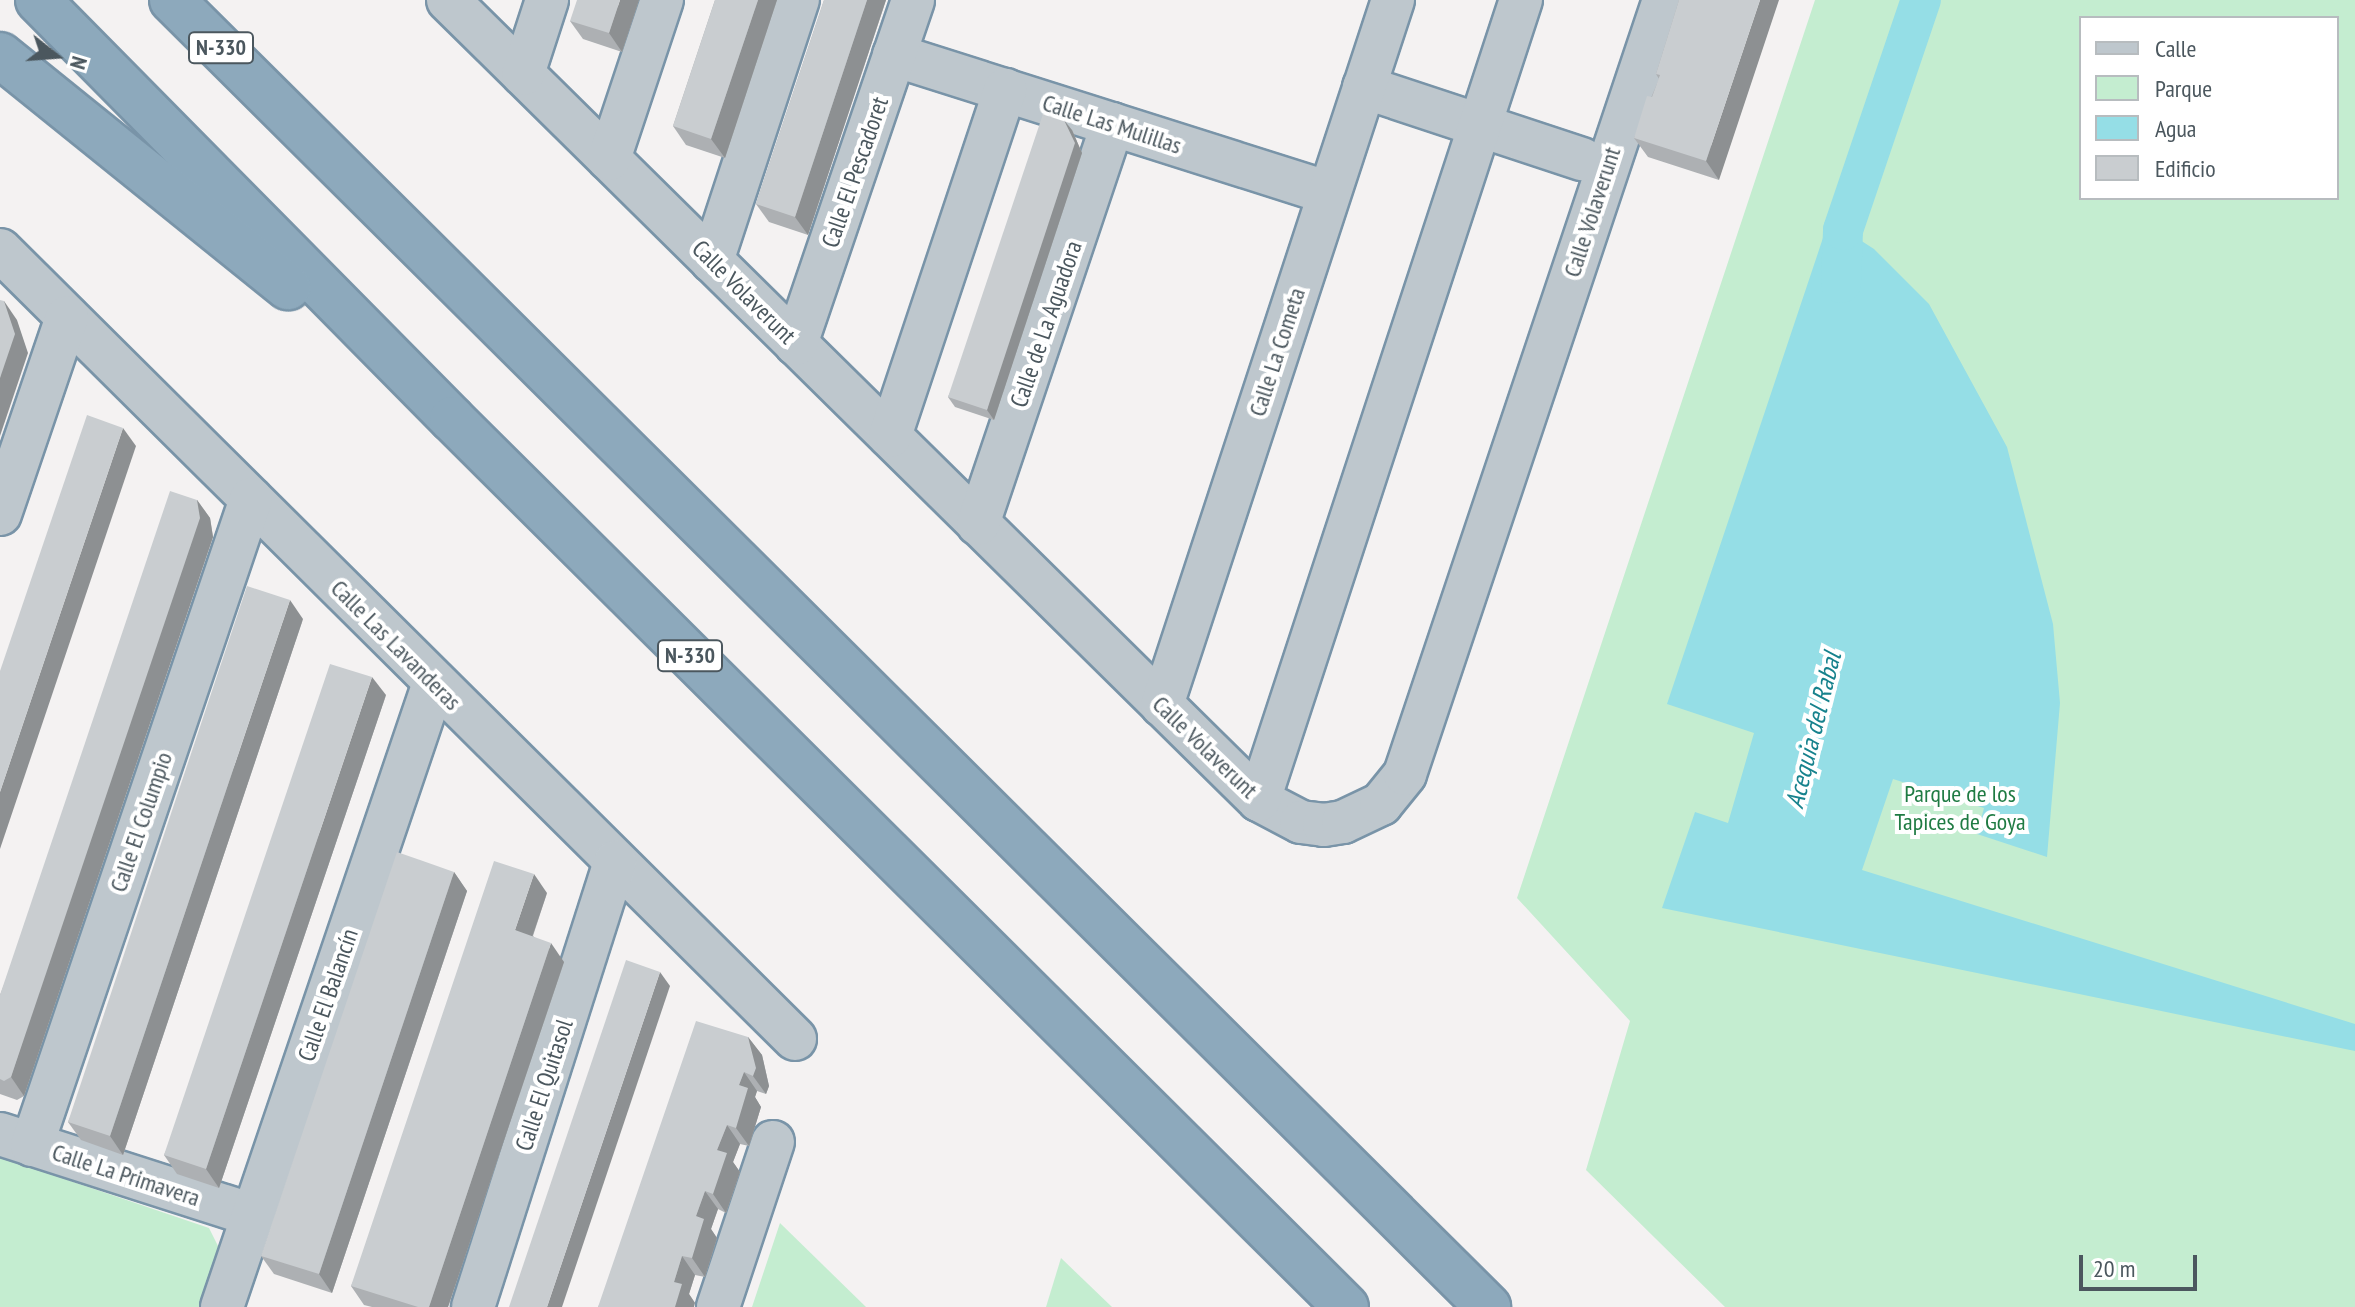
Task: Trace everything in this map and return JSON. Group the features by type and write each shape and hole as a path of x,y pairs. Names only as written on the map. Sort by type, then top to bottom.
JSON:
{"highway":[{"name":"N-330","path":"38,0 452,419 1346,1307"},
{"name":"N-330","path":"172,0 1488,1307"},
{"path":"196,0 271,96"},
{"path":"0,55 452,419"}],"street":[{"name":"Calle Volaverunt","path":"448,0 1259,800 1301,822 1343,822 1381,804 1405,774 1664,0"},
{"path":"523,74 547,0"},
{"path":"609,159 662,0"},
{"path":"712,261 798,0"},
{"name":"Calle El Pescadoret","path":"796,344 913,0"},
{"name":"Calle La Cometa","path":"1162,705 1393,0"},
{"path":"1259,800 1521,0"},
{"name":"Calle Las Mulillas","path":"894,55 1329,193"},
{"path":"1364,87 1582,159"},
{"path":"890,436 1005,90"},
{"name":"Calle de La Aguadora","path":"978,524 1113,124"},
{"name":"Calle Las Lavanderas","path":"0,250 795,1039"},
{"path":"0,514 67,317"},
{"name":"Calle El Columpio","path":"16,1140 251,499"},
{"name":"Calle El Balancín","path":"222,1307 434,683"},
{"name":"Calle El Quitasol","path":"473,1307 615,862"},
{"name":"Calle La Primavera","path":"16,1140 253,1215"},
{"path":"718,1307 773,1142"}],"green space":[{"name":"Parque de los Tapices de Goya","path":"1815,0 2355,0 2355,1307 1725,1307 1586,1170 1630,1021 1517,898"},
{"path":"0,1157 209,1228 220,1250 200,1307 0,1307"},
{"path":"780,1223 866,1307 752,1307"},
{"path":"1061,1258 1112,1307 1046,1307"}],"water":[{"path":"1829,220 1874,249 1929,304 2007,447 2053,624 2060,703 2047,857 1977,834 1984,808 1893,779 1862,870 2355,1024 2355,1051 1662,908 1695,812 1728,823 1754,733 1667,704"}],"building":[{"path":"577,0 620,0 609,33 570,21"},
{"path":"715,0 758,0 711,139 673,126"},
{"path":"824,0 867,0 795,217 756,204"},
{"path":"1679,0 1760,0 1706,161 1634,138 1647,96 1652,97 1660,75 1656,74"},
{"path":"1043,114 1064,120 1075,143 987,410 948,397"},
{"path":"0,300 4,301 15,334 0,378"},
{"path":"87,415 123,428 0,792 0,671"},
{"path":"170,491 197,500 200,518 11,1077 4,1081 0,1079 0,995"},
{"path":"247,586 290,600 110,1136 68,1122"},
{"path":"330,664 372,677 206,1169 164,1155"},
{"path":"397,852 454,872 319,1274 261,1256"},
{"path":"494,861 534,874 515,930 551,943 429,1307 418,1307 351,1286"},
{"path":"626,960 660,972 547,1307 509,1307"},
{"path":"696,1021 748,1037 756,1068 753,1076 744,1072 739,1085 748,1088 736,1128 727,1125 717,1150 727,1153 713,1194 705,1191 696,1216 704,1219 692,1258 682,1256 674,1282 682,1284 675,1307 598,1307"}],"waterway":[{"name":"Acequia del Rabal","path":"1841,283 1843,230 1921,0"}]}
